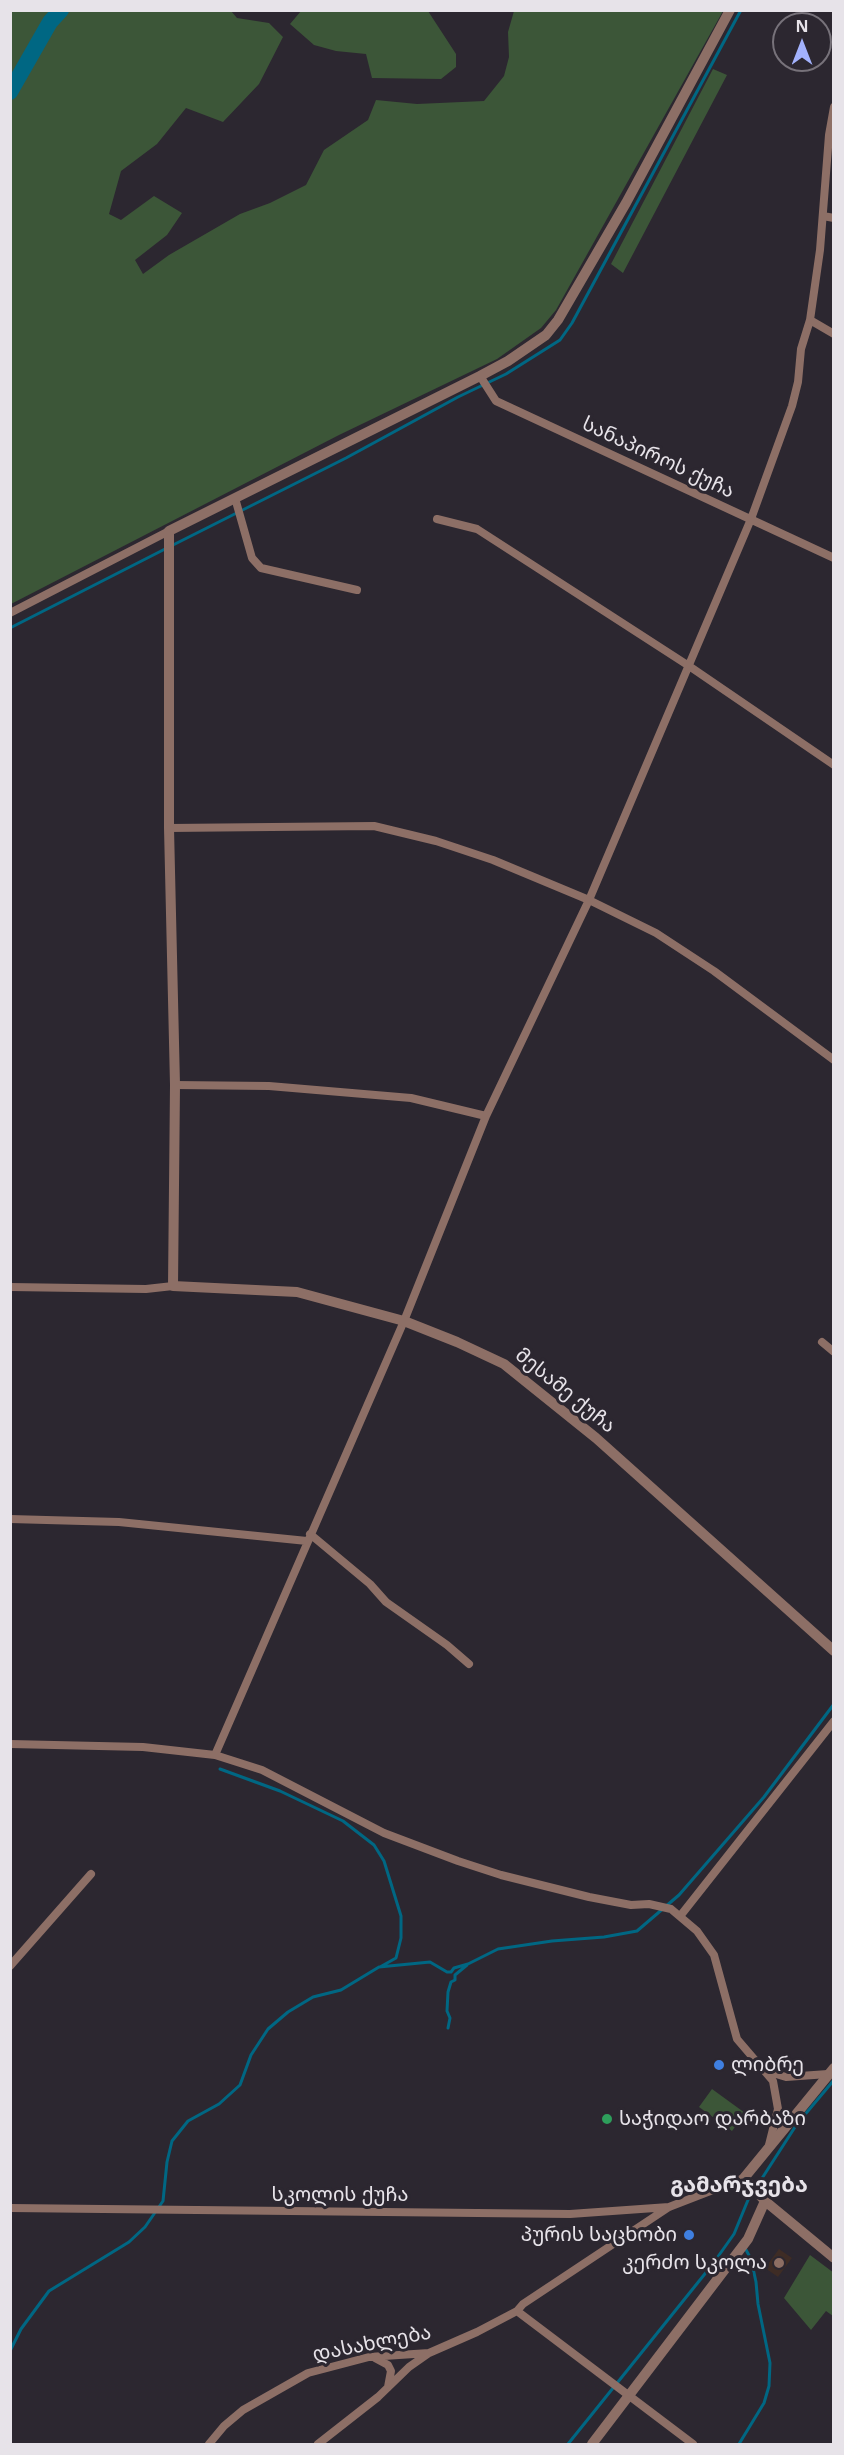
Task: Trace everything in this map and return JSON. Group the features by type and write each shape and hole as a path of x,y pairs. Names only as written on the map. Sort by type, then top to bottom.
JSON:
{"street":[{"path":"10,614 169,531 480,376 529,348 546,335 558,320 626,203 730,10"},
{"path":"215,1755 404,1321 486,1116 589,900 751,519 792,406 798,382 801,350 810,321 820,250 829,135 834,107"},
{"path":"823,216 834,218"},
{"path":"810,321 834,334"},
{"name":"სანაპიროს ქუჩა","path":"480,376 496,401 834,558"},
{"path":"235,498 252,558 261,568 357,590"},
{"path":"437,519 477,529 689,666 834,765"},
{"path":"10,1287 146,1289 172,1286 175,1085 169,828 169,531"},
{"path":"169,828 374,826 455,847 531,875 656,933 714,971 834,1060"},
{"path":"175,1085 269,1086 411,1098 486,1116"},
{"name":"მესამე ქუჩა","path":"172,1286 297,1292 404,1321 504,1364 596,1438 834,1651"},
{"path":"822,1342 834,1352"},
{"path":"10,1519 119,1522 309,1538 370,1584 386,1602 410,1617 469,1664"},
{"path":"681,1916 834,1721"},
{"path":"10,1744 143,1747 215,1755 262,1770 384,1833 458,1861 501,1875 590,1897 631,1905 662,1906 671,1909 697,1931 714,1955 737,2038 773,2081 778,2109 769,2145"},
{"path":"10,1966 91,1874"},
{"path":"766,2071 786,2077 831,2071"},
{"path":"669,2207 744,2178 831,2071"},
{"path":"744,2178 765,2201 834,2258"},
{"path":"592,2445 748,2239 765,2201"},
{"name":"სკოლის ქუჩა","path":"10,2208 570,2214 669,2207"},
{"name":"დასახლება","path":"209,2445 224,2426 243,2410 292,2381 323,2368 369,2357 429,2353 517,2311 523,2304 669,2207"},
{"path":"517,2311 693,2445"},
{"path":"318,2445 378,2397 409,2367 429,2353"},
{"path":"369,2357 381,2359 388,2365 391,2371 388,2387"}],"shaded area":[{"name":"კერძო სკოლა","path":"779,2249 792,2258 778,2277 765,2268"}],"green space":[{"path":"10,11 231,11 237,18 269,23 283,37 259,84 223,122 186,108 157,144 121,171 109,214 121,220 154,196 182,213 167,235 135,260 143,274 169,255 240,214 270,203 306,185 324,150 368,120 376,100 417,104 484,101 504,76 509,57 508,32 514,11 723,11 556,310 541,328 497,359 339,435 11,604"},
{"path":"301,11 428,11 456,54 456,67 441,79 372,78 366,54 336,51 314,45 290,24"},
{"path":"713,69 727,75 623,273 611,264"},
{"path":"712,2089 745,2113 732,2131 699,2107"},
{"path":"810,2255 834,2273 833,2316 826,2311 811,2330 784,2298"}],"waterway":[{"path":"10,92 50,22 61,10"},
{"path":"173,545 506,374 560,340 572,323 741,10"},
{"path":"10,628 167,548"},
{"path":"10,2351 21,2329 49,2291 129,2242 145,2227 163,2201 167,2162 172,2141 188,2121 219,2104 240,2085 251,2055 268,2029 288,2012 313,1997 341,1990 379,1967 430,1962 451,1972 454,1968 468,1964 498,1949 637,1931 679,1895 764,1797 834,1704"},
{"path":"220,1769 280,1791 343,1821 374,1845 384,1861 401,1916 401,1938 396,1958 380,1967"},
{"path":"448,2028 450,2018 447,2011 448,1992 451,1982 455,1980 455,1975 467,1965"},
{"path":"568,2444 712,2265 734,2234 748,2200 797,2124 834,2080"},
{"path":"739,2444 764,2403 769,2386 770,2363 756,2282 751,2259 745,2248"}],"place":[{"name":"ლიბრე","path":"719,2065"},
{"name":"საჭიდაო დარბაზი","path":"607,2119"},
{"name":"პურის საცხობი","path":"689,2235"},
{"name":"კერძო სკოლა","path":"779,2263"}],"district":[{"name":"გამარჯვება","path":"739,2186"}]}
